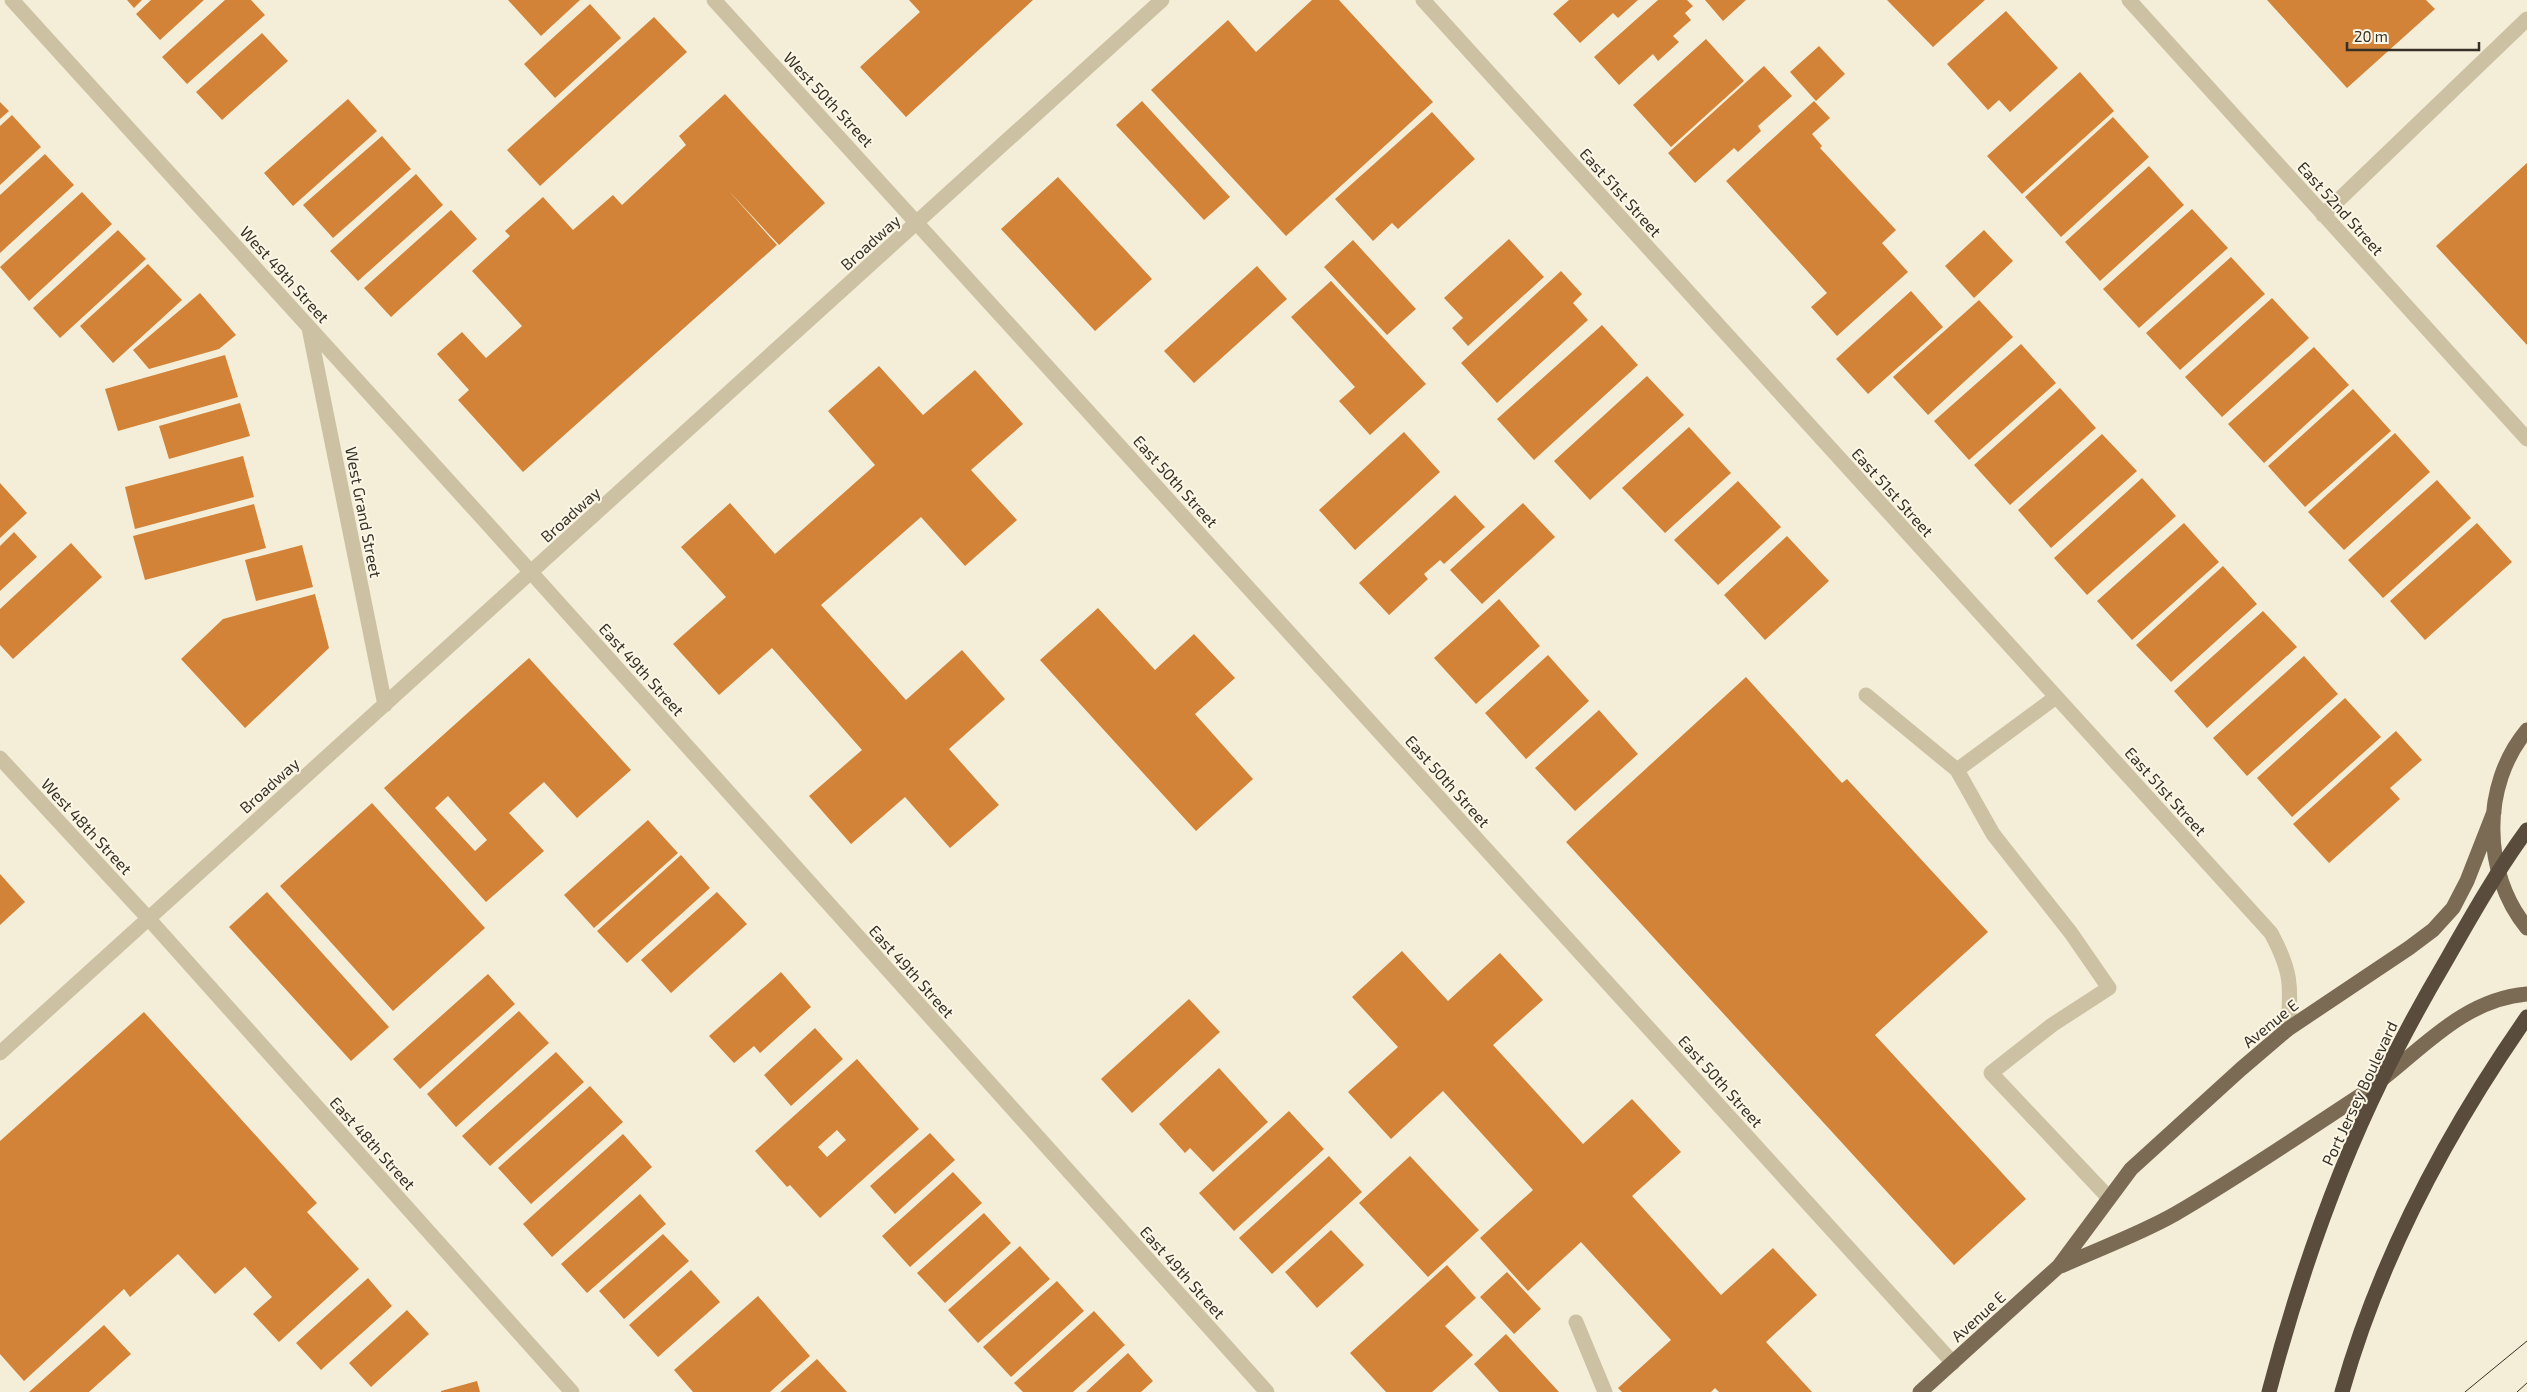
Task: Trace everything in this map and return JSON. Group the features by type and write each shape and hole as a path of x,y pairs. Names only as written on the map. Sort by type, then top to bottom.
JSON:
{"highway":[{"name":"Port Jersey Boulevard","path":"2269,1392 2286,1326 2310,1252 2381,1080 2469,920 2527,830"},
{"path":"2342,1392 2356,1344 2407,1220 2456,1128 2490,1070 2527,1018"}],"main road":[{"path":"2527,730 2514,746 2499,783 2494,812 2493,848 2501,883 2517,916 2527,928"},
{"name":"Avenue E","path":"1920,1392 2059,1266 2131,1169 2288,1029 2434,930 2453,908 2467,881 2494,812"},
{"name":"Avenue E","path":"2059,1266 2174,1215 2360,1096 2438,1033 2464,1015 2489,1003 2527,994"}],"street":[{"name":"West 49th Street","path":"12,0 531,572"},
{"name":"West 50th Street","path":"714,0 918,223"},
{"name":"Broadway","path":"0,1053 1162,0"},
{"name":"East 51st Street","path":"1423,0 2271,933 2282,954 2290,978 2288,1029"},
{"name":"East 52nd Street","path":"2129,0 2527,439"},
{"path":"2323,215 2527,19"},
{"name":"East 50th Street","path":"918,223 1953,1363"},
{"name":"West Grand Street","path":"309,327 385,705"},
{"name":"East 49th Street","path":"531,572 1267,1392"},
{"path":"1866,695 1957,770 1993,834 2070,933 2109,988 2052,1025 1991,1073 2109,1198"},
{"path":"1957,770 2056,697"},
{"name":"West 48th Street","path":"0,758 148,918"},
{"name":"East 48th Street","path":"148,918 572,1392"},
{"path":"1576,1322 1605,1392"}],"building":[{"path":"127,0 142,0 134,8"},
{"path":"151,0 204,0 160,40 136,14"},
{"path":"225,0 251,0 265,15 187,84 162,57"},
{"path":"508,0 580,0 541,36"},
{"path":"909,0 1033,0 906,117 860,67 920,12"},
{"path":"1312,0 1339,0 1433,102 1286,236 1151,90 1228,20 1256,52"},
{"path":"1569,0 1638,0 1618,18 1613,13 1580,43 1553,14"},
{"path":"1658,0 1687,0 1693,6 1685,13 1691,20 1673,36 1679,42 1658,61 1653,54 1619,85 1594,57"},
{"path":"1705,0 1746,0 1723,21"},
{"path":"1887,0 1985,0 1933,47"},
{"path":"2267,0 2426,0 2435,9 2347,88"},
{"path":"590,4 621,38 555,98 524,64"},
{"path":"2006,11 2058,68 2010,112 1999,100 1988,110 1947,64"},
{"path":"654,17 687,52 540,186 507,150"},
{"path":"262,33 288,61 222,120 196,92"},
{"path":"1706,39 1744,81 1671,147 1633,105"},
{"path":"1819,46 1845,74 1816,101 1790,72"},
{"path":"1764,66 1792,96 1758,126 1761,131 1738,152 1734,148 1695,183 1668,153"},
{"path":"2080,72 2114,111 2022,194 1987,156"},
{"path":"725,94 825,203 779,245 728,190 777,245 523,472 458,400 469,390 437,354 462,332 486,358 522,326 472,271 510,236 505,231 543,197 573,230 613,195 622,205 686,145 679,136"},
{"path":"348,99 377,131 293,206 264,173"},
{"path":"1142,101 1230,197 1204,220 1116,125"},
{"path":"1814,101 1830,118 1812,134 1822,146 1820,148 1896,230 1882,243 1908,272 1837,336 1811,307 1827,293 1726,181"},
{"path":"0,102 9,111 0,119"},
{"path":"1432,112 1475,159 1398,229 1392,223 1373,241 1335,199"},
{"path":"12,115 41,147 0,185 0,126"},
{"path":"2113,117 2149,157 2061,237 2025,197"},
{"path":"382,136 411,169 333,238 303,205"},
{"path":"45,154 74,185 0,253 0,195"},
{"path":"2527,163 2527,345 2436,246"},
{"path":"2149,166 2184,205 2100,281 2065,242"},
{"path":"416,174 443,205 358,281 330,251"},
{"path":"1058,177 1152,279 1095,331 1001,229"},
{"path":"82,192 112,224 29,301 0,267"},
{"path":"2192,209 2228,248 2139,328 2103,289"},
{"path":"451,210 477,239 391,317 364,288"},
{"path":"118,230 146,259 60,338 33,308"},
{"path":"1984,230 2013,261 1974,298 1945,266"},
{"path":"1509,239 1544,277 1468,346 1452,328 1463,318 1444,298"},
{"path":"1353,240 1416,309 1387,335 1324,267"},
{"path":"2231,257 2265,294 2180,370 2146,333"},
{"path":"148,264 182,300 113,363 80,326"},
{"path":"1257,266 1287,299 1194,383 1164,351"},
{"path":"1561,271 1582,294 1573,303 1588,320 1497,403 1461,363"},
{"path":"1331,281 1426,384 1370,435 1339,401 1355,387 1291,317"},
{"path":"1911,291 1943,327 1868,394 1836,359"},
{"path":"200,293 236,335 219,349 149,369 133,350"},
{"path":"2272,298 2309,338 2222,417 2185,377"},
{"path":"1979,300 2013,337 1928,415 1893,377"},
{"path":"1602,325 1638,365 1534,460 1497,419"},
{"path":"2021,344 2056,383 1969,460 1934,421"},
{"path":"2314,347 2349,385 2264,463 2228,424"},
{"path":"225,355 238,397 118,431 105,389"},
{"path":"879,366 923,415 975,370 1023,424 971,470 1017,520 965,566 921,517 821,605 906,700 962,650 1005,699 949,749 999,805 950,848 905,797 851,844 809,796 862,750 772,648 719,695 673,644 726,597 681,547 730,503 775,554 875,465 828,411"},
{"path":"1647,376 1684,415 1590,500 1554,461"},
{"path":"2060,388 2096,428 2010,505 1974,465"},
{"path":"2353,389 2391,431 2305,507 2268,466"},
{"path":"240,403 250,436 169,459 159,426"},
{"path":"1689,427 1731,473 1665,533 1622,488"},
{"path":"1404,432 1440,472 1355,550 1319,510"},
{"path":"2395,433 2430,472 2344,550 2308,512"},
{"path":"2102,434 2137,471 2051,548 2018,510"},
{"path":"243,456 254,497 135,529 125,487"},
{"path":"2142,478 2176,516 2087,595 2054,558"},
{"path":"2437,480 2471,518 2383,598 2348,560"},
{"path":"1738,481 1781,527 1718,585 1674,540"},
{"path":"0,483 27,513 0,538"},
{"path":"1455,495 1485,527 1444,564 1440,560 1424,574 1428,579 1389,615 1359,583"},
{"path":"1523,503 1555,537 1482,604 1450,570"},
{"path":"254,504 266,548 145,580 133,536"},
{"path":"2184,523 2219,562 2132,640 2097,601"},
{"path":"2477,523 2512,562 2425,640 2390,601"},
{"path":"14,532 37,557 0,591 0,546"},
{"path":"1787,536 1829,581 1765,640 1724,595"},
{"path":"71,543 102,577 13,659 0,645 0,609"},
{"path":"302,545 313,587 256,601 245,560"},
{"path":"2223,566 2257,604 2171,682 2136,645"},
{"path":"315,594 329,648 245,728 181,659 223,619"},
{"path":"1499,599 1540,646 1476,704 1434,658"},
{"path":"1098,608 1155,670 1194,634 1235,678 1195,714 1253,779 1196,831 1040,660"},
{"path":"2263,611 2297,647 2207,728 2174,691"},
{"path":"1548,655 1589,701 1526,759 1485,713"},
{"path":"2304,656 2338,694 2247,776 2213,738"},
{"path":"529,658 631,770 577,818 544,782 509,813 544,851 486,902 384,788","holes":["448,796 487,840 475,851 435,808"]},
{"path":"1746,677 1842,783 1847,779 1988,932 1875,1035 2026,1199 1954,1265 1566,842"},
{"path":"2345,698 2381,737 2292,817 2257,778"},
{"path":"1599,710 1638,754 1575,811 1535,768"},
{"path":"2396,731 2422,760 2390,788 2400,799 2329,863 2293,824"},
{"path":"372,803 485,928 393,1011 280,886"},
{"path":"648,820 678,853 594,928 564,895"},
{"path":"681,855 710,888 627,963 597,931"},
{"path":"0,874 25,902 0,925"},
{"path":"267,892 389,1027 351,1061 229,927"},
{"path":"717,892 747,924 671,993 641,960"},
{"path":"1402,951 1448,1001 1500,953 1543,1000 1493,1045 1583,1144 1632,1099 1681,1152 1632,1196 1721,1295 1773,1248 1817,1295 1766,1342 1812,1392 1719,1392 1715,1388 1711,1392 1622,1392 1618,1388 1671,1340 1581,1242 1528,1291 1480,1238 1533,1190 1443,1091 1391,1139 1348,1092 1398,1047 1352,997"},
{"path":"781,972 811,1007 760,1053 754,1046 734,1063 709,1036"},
{"path":"488,974 515,1004 420,1089 393,1059"},
{"path":"1189,999 1220,1032 1132,1113 1101,1079"},
{"path":"519,1011 549,1043 456,1127 427,1094"},
{"path":"144,1012 317,1203 307,1212 359,1269 279,1342 253,1314 272,1297 245,1267 215,1294 178,1254 130,1297 124,1289 24,1381 0,1354 0,1141"},
{"path":"815,1028 843,1059 791,1106 764,1075"},
{"path":"556,1052 584,1082 490,1166 462,1136"},
{"path":"857,1059 919,1129 820,1218 790,1185 787,1187 755,1151","holes":["837,1130 846,1140 827,1157 818,1147"]},
{"path":"1219,1068 1268,1122 1213,1172 1190,1148 1185,1153 1159,1124"},
{"path":"590,1086 623,1122 531,1204 498,1168"},
{"path":"1289,1111 1324,1149 1234,1231 1199,1193"},
{"path":"930,1133 955,1160 895,1214 870,1186"},
{"path":"623,1134 652,1167 552,1257 523,1224"},
{"path":"1329,1156 1362,1192 1272,1274 1239,1238"},
{"path":"1410,1156 1479,1230 1428,1277 1359,1203"},
{"path":"953,1172 982,1203 910,1267 882,1236"},
{"path":"640,1194 666,1224 587,1293 561,1264"},
{"path":"984,1213 1011,1243 945,1303 917,1273"},
{"path":"1331,1230 1364,1265 1317,1308 1285,1272"},
{"path":"663,1234 689,1261 624,1319 599,1291"},
{"path":"1020,1246 1050,1279 978,1343 948,1310"},
{"path":"1447,1265 1476,1298 1445,1326 1473,1355 1432,1392 1386,1392 1350,1353"},
{"path":"691,1270 720,1302 658,1357 629,1325"},
{"path":"1507,1272 1541,1309 1514,1334 1480,1297"},
{"path":"368,1278 392,1306 321,1370 296,1343"},
{"path":"1057,1281 1084,1311 1011,1377 983,1347"},
{"path":"758,1296 810,1356 770,1392 693,1392 674,1370"},
{"path":"407,1310 429,1334 371,1387 349,1363"},
{"path":"1094,1311 1125,1345 1073,1392 1023,1392 1014,1383"},
{"path":"104,1325 131,1354 89,1392 29,1392"},
{"path":"1506,1334 1559,1392 1499,1392 1474,1364"},
{"path":"1128,1353 1153,1381 1141,1392 1086,1392"},
{"path":"817,1359 847,1392 780,1392"},
{"path":"477,1381 480,1392 441,1392 441,1391"}],"tram line":[{"path":"2465,1392 2527,1341"},
{"path":"2517,1392 2527,1383"}]}
